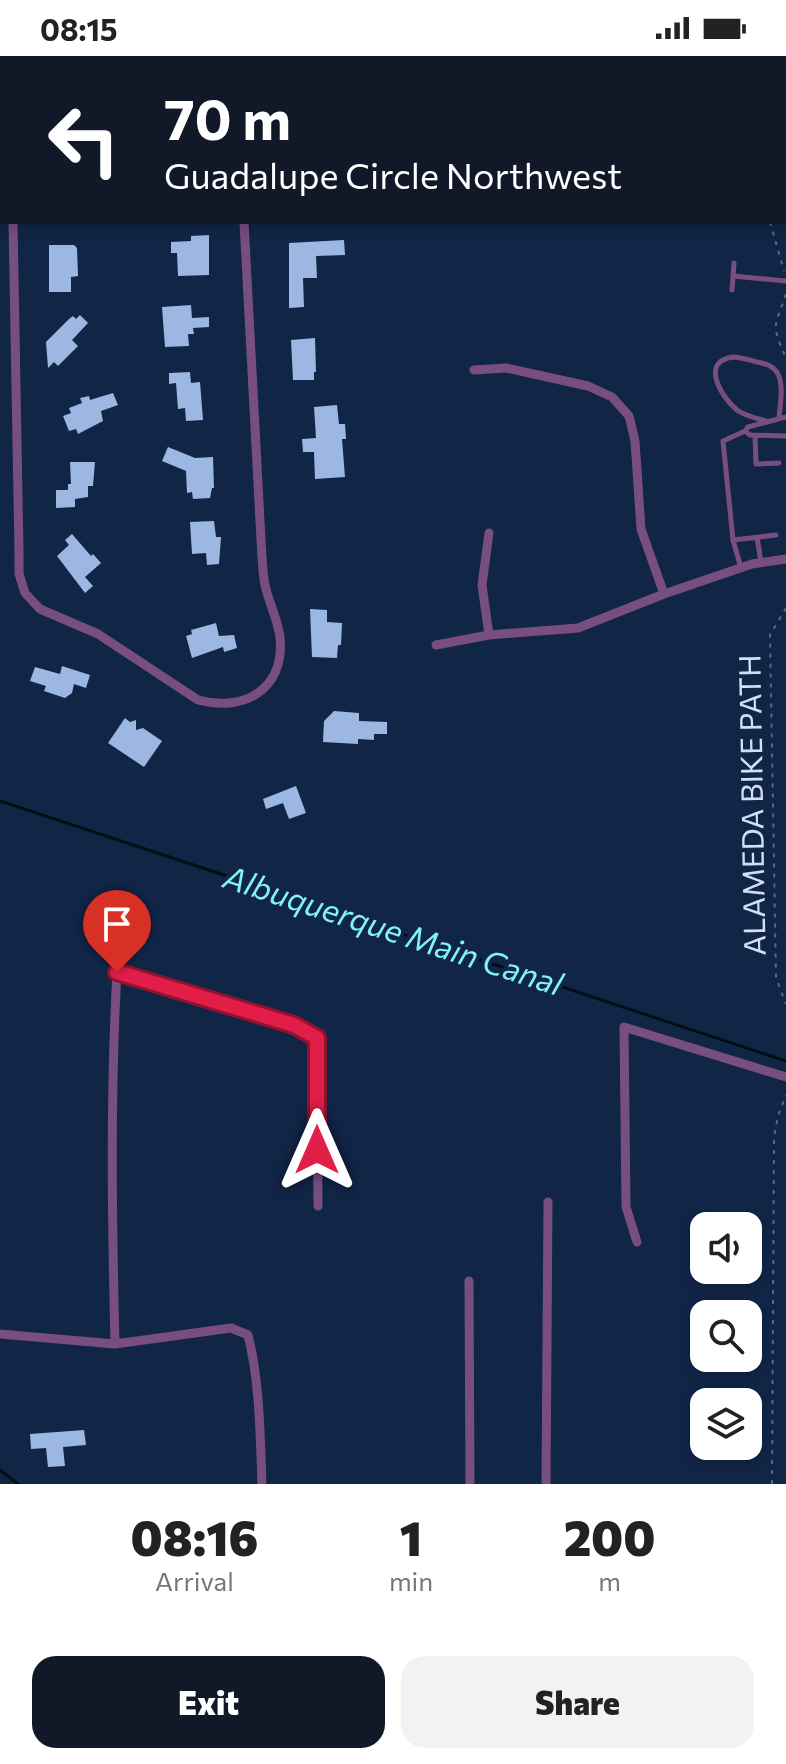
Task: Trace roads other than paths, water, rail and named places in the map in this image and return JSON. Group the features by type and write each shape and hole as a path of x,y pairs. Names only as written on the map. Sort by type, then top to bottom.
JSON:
{"street":[{"path":"13,224 19,574 25,593 40,609 98,634 198,700 216,704 235,704 251,699 273,675 280,655 280,635 264,585 244,224"},
{"path":"474,370 506,368 588,386 612,397 629,416 635,441 641,529 664,594"},
{"path":"489,533 482,585 489,635"},
{"path":"436,645 489,635 578,628 741,568 786,559"},
{"path":"115,1344 111,1154 112,1049 117,972 294,1025 317,1038 318,1206"},
{"path":"637,1242 626,1207 624,1027 786,1077"},
{"path":"546,1484 548,1202"},
{"path":"469,1281 470,1484"},
{"path":"0,1334 115,1344 231,1328 248,1335 259,1405 262,1484"}],"lane":[{"path":"732,290 734,263"},
{"path":"733,276 786,279"},
{"path":"741,568 733,540 723,441 748,427 783,417 781,386 771,366 734,357 724,360 716,371 716,384 726,400 740,412 766,421"},
{"path":"745,431 750,435 786,436"},
{"path":"755,435 756,464 779,463"},
{"path":"733,540 776,535"},
{"path":"757,537 761,562"}],"waterway":[{"name":"Albuquerque Main Canal","path":"0,801 786,1061"},
{"path":"0,1470 18,1484"}]}
